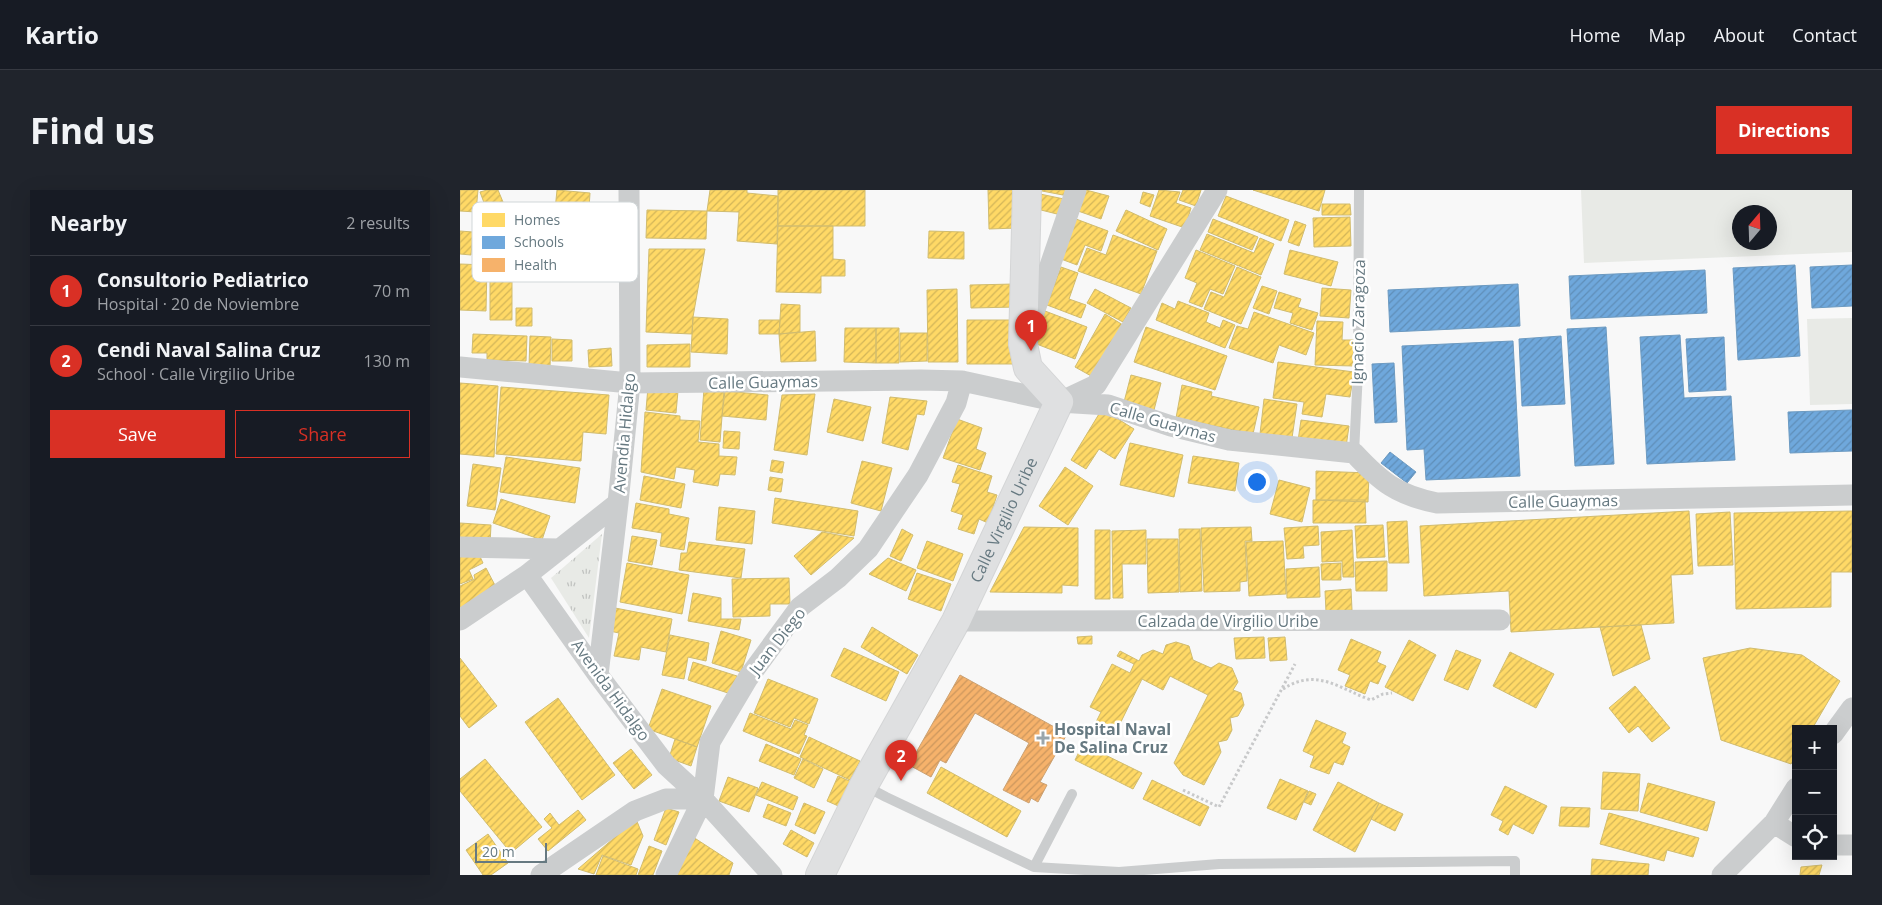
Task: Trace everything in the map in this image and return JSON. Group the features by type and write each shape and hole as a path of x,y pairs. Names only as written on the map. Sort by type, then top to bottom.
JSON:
{"street":[{"path":"1027,190 1022,344 1028,368 1059,402 1096,385 1217,190"},
{"path":"1022,344 1076,190"},
{"name":"Avendia Hidalgo","path":"598,675 630,383 629,282"},
{"name":"Calle Guaymas","path":"460,367 630,383 962,381 1059,402 1108,405 1171,426 1230,440 1354,453 1376,477 1389,486 1415,499 1437,504 1852,495"},
{"name":"Juan Diego","path":"666,875 703,799 710,742 748,678 800,607 838,578 868,548 918,475 956,403 962,381"},
{"name":"Calle Virgilio Uribe","path":"820,875 864,785 956,621 1059,402"},
{"path":"460,620 527,575 618,503"},
{"path":"460,547 559,549"},
{"name":"Avenida Hidalgo","path":"527,575 598,675 666,765 703,799 772,875"},
{"name":"Calzada de Virgilio Uribe","path":"956,621 1500,620"},
{"path":"1837,729 1852,708"},
{"path":"1722,875 1774,823 1792,794"},
{"path":"541,875 635,811 666,799 703,799"},
{"path":"1774,823 1792,834"},
{"path":"1837,845 1852,845"}],"lane":[{"name":"Ignacio Zaragoza","path":"1354,453 1358,371 1359,190"},
{"path":"864,785 1034,867 1119,872 1219,864 1515,861 1515,875"},
{"path":"1034,867 1072,794"}],"path":[{"path":"1183,790 1219,808 1295,664"},
{"path":"1282,690 1298,681 1312,679 1326,680 1371,700 1383,694 1392,693"}],"green space":[{"path":"1581,190 1852,190 1852,252 1584,263"},
{"path":"1852,318 1852,404 1810,405 1807,319"},
{"path":"602,534 589,638 551,578"}],"building: Homes":[{"path":"460,190 478,190 477,202 472,202 472,212 460,211"},
{"path":"498,190 503,202 484,202 480,192"},
{"path":"557,190 590,193 589,202 556,202"},
{"path":"710,190 747,190 747,193 778,196 777,244 737,241 739,212 707,211"},
{"path":"778,190 865,190 865,226 778,226"},
{"path":"988,190 1016,190 1017,228 989,229"},
{"path":"1037,190 1074,190 1068,196"},
{"path":"1086,190 1109,196 1101,219 1078,211"},
{"path":"1159,190 1180,192 1176,203 1191,208 1185,228 1150,216"},
{"path":"1183,190 1201,190 1196,206 1179,200"},
{"path":"1253,190 1325,190 1319,211"},
{"path":"1143,192 1154,195 1150,207 1140,203"},
{"path":"1040,194 1064,199 1061,215 1037,209"},
{"path":"1226,196 1289,220 1281,241 1218,216"},
{"path":"1322,204 1350,204 1351,215 1322,215"},
{"path":"647,210 707,211 706,239 646,238"},
{"path":"1126,210 1167,229 1158,250 1116,231"},
{"path":"1350,217 1351,246 1314,247 1313,218"},
{"path":"1076,219 1108,231 1101,251 1085,245 1077,265 1061,259"},
{"path":"1213,219 1258,237 1252,250 1208,232"},
{"path":"1295,221 1306,225 1299,246 1288,242"},
{"path":"778,226 833,226 833,259 845,260 845,276 821,276 821,293 776,292"},
{"path":"460,231 472,232 471,255 460,254"},
{"path":"929,231 964,232 964,259 928,258"},
{"path":"1207,234 1254,253 1260,238 1274,244 1261,275 1200,250"},
{"path":"1113,235 1157,251 1141,294 1078,271 1087,248 1106,255"},
{"path":"649,249 705,249 693,317 692,334 646,332"},
{"path":"1196,250 1235,266 1223,294 1210,289 1202,307 1189,302 1197,283 1185,278"},
{"path":"1290,250 1338,262 1331,286 1284,274"},
{"path":"460,264 472,264 472,282 487,282 486,311 460,310"},
{"path":"1061,267 1078,273 1069,299 1086,305 1081,318 1047,305"},
{"path":"1237,267 1261,277 1241,324 1204,309 1211,292 1224,297"},
{"path":"490,282 512,282 512,320 490,320"},
{"path":"1015,284 1016,307 971,308 970,285"},
{"path":"1262,286 1277,291 1269,314 1253,308"},
{"path":"1322,288 1351,290 1349,318 1320,316"},
{"path":"957,289 958,362 928,362 927,290"},
{"path":"1095,289 1131,308 1123,322 1087,303"},
{"path":"1279,292 1301,299 1298,307 1318,313 1312,330 1290,323 1293,313 1274,308"},
{"path":"1178,301 1209,313 1206,322 1220,328 1223,320 1235,325 1225,348 1156,320 1162,303 1175,309"},
{"path":"781,304 800,305 800,332 779,334"},
{"path":"516,308 532,308 532,326 516,326"},
{"path":"1045,311 1087,327 1075,359 1034,343"},
{"path":"1254,312 1314,333 1306,355 1279,345 1273,363 1229,348 1237,326 1248,329"},
{"path":"1105,314 1123,325 1093,377 1075,367"},
{"path":"693,317 728,319 727,354 691,352"},
{"path":"759,320 780,320 779,334 759,334"},
{"path":"967,320 1016,320 1016,364 967,364"},
{"path":"1317,321 1343,322 1342,340 1354,340 1353,366 1315,365"},
{"path":"1146,327 1227,356 1215,390 1134,362"},
{"path":"845,328 876,328 876,363 844,362"},
{"path":"876,328 899,328 899,363 876,363"},
{"path":"815,331 816,361 781,362 779,334"},
{"path":"900,333 927,333 927,361 900,362"},
{"path":"473,334 527,336 526,361 487,360 487,353 472,353"},
{"path":"530,336 551,337 550,367 529,366"},
{"path":"552,339 572,340 572,361 552,361"},
{"path":"690,344 690,367 647,367 647,345"},
{"path":"611,348 612,366 589,367 588,350"},
{"path":"1278,362 1354,372 1350,397 1326,394 1322,417 1302,414 1304,402 1273,398"},
{"path":"1131,375 1161,383 1154,410 1124,402"},
{"path":"460,383 498,386 494,457 460,454"},
{"path":"1182,385 1212,392 1211,396 1259,407 1253,434 1176,418"},
{"path":"501,387 609,395 606,434 583,432 581,461 496,454"},
{"path":"648,387 678,391 676,413 646,410"},
{"path":"704,389 724,391 720,442 700,440"},
{"path":"725,391 768,395 766,420 722,416"},
{"path":"815,394 807,455 774,450 782,395"},
{"path":"890,397 927,401 924,415 917,414 908,450 882,443"},
{"path":"834,399 871,407 863,441 827,432"},
{"path":"1264,399 1297,404 1292,438 1260,434"},
{"path":"1102,409 1134,429 1115,459 1099,449 1086,469 1071,460"},
{"path":"645,412 680,416 680,420 700,421 698,442 719,444 719,456 737,457 735,475 720,474 718,486 693,482 695,470 676,467 674,479 641,472"},
{"path":"957,419 982,428 976,449 986,453 980,470 943,458"},
{"path":"1301,420 1349,426 1346,447 1298,441"},
{"path":"724,431 740,432 739,449 723,448"},
{"path":"1130,443 1183,455 1174,497 1120,485"},
{"path":"1193,456 1239,463 1235,491 1188,483"},
{"path":"506,457 580,468 575,503 500,492"},
{"path":"772,460 784,462 782,473 770,471"},
{"path":"862,461 892,468 881,511 851,503"},
{"path":"473,464 501,468 495,510 467,506"},
{"path":"958,465 992,476 987,492 997,495 988,523 979,519 974,534 958,529 963,515 951,511 960,484 952,482"},
{"path":"1065,467 1093,486 1068,525 1039,506"},
{"path":"1316,471 1369,473 1368,502 1316,500"},
{"path":"644,476 685,484 681,508 640,500"},
{"path":"770,477 783,479 781,492 768,490"},
{"path":"1279,480 1310,488 1302,522 1270,514"},
{"path":"775,498 858,511 854,536 772,523"},
{"path":"501,499 550,516 542,540 493,523"},
{"path":"1313,500 1365,500 1366,523 1313,523"},
{"path":"636,503 669,509 669,514 689,518 684,550 660,546 662,533 632,528"},
{"path":"719,507 755,511 752,544 716,540"},
{"path":"1689,511 1693,574 1671,575 1674,623 1511,632 1509,591 1424,596 1420,526"},
{"path":"1852,511 1852,572 1831,572 1831,607 1736,609 1734,513"},
{"path":"1730,512 1733,565 1698,566 1696,514"},
{"path":"1407,521 1409,563 1389,563 1387,522"},
{"path":"460,523 491,525 490,544 460,542"},
{"path":"1383,525 1385,557 1357,558 1355,526"},
{"path":"1318,526 1319,545 1303,546 1304,558 1287,559 1284,528"},
{"path":"1024,527 1078,528 1078,586 1062,585 1062,593 990,592"},
{"path":"1251,527 1252,541 1245,541 1247,581 1240,582 1240,591 1204,592 1201,528"},
{"path":"902,529 913,535 901,561 890,556"},
{"path":"1179,529 1200,529 1202,591 1180,592"},
{"path":"1095,530 1110,530 1110,599 1095,599"},
{"path":"1146,530 1146,564 1122,564 1123,598 1113,598 1112,531"},
{"path":"1352,530 1354,577 1343,577 1342,561 1322,562 1321,532"},
{"path":"822,532 854,538 811,575 794,556"},
{"path":"632,536 657,540 652,565 628,561"},
{"path":"1147,539 1178,539 1179,592 1148,593"},
{"path":"927,541 963,554 953,581 917,568"},
{"path":"1283,541 1286,594 1249,596 1246,542"},
{"path":"689,542 745,549 741,578 679,570 681,553 687,553"},
{"path":"476,548 483,563 469,570 473,579 460,584 460,554"},
{"path":"888,558 916,570 906,591 869,574"},
{"path":"1387,561 1387,591 1356,591 1355,562"},
{"path":"627,563 689,575 682,614 620,602"},
{"path":"1341,563 1341,580 1322,580 1321,564"},
{"path":"1319,567 1320,597 1287,598 1286,569"},
{"path":"486,568 498,591 460,617 460,586 475,579 474,575"},
{"path":"917,573 951,584 941,611 908,599"},
{"path":"789,578 790,604 770,604 770,616 733,617 732,579"},
{"path":"1351,589 1352,610 1326,612 1325,591"},
{"path":"693,593 721,598 721,619 741,619 739,630 688,621"},
{"path":"610,607 672,619 666,652 641,647 639,660 614,656 619,633 605,630"},
{"path":"1641,625 1650,659 1613,676 1600,627"},
{"path":"872,627 918,655 907,674 861,647"},
{"path":"721,631 751,640 741,672 712,663"},
{"path":"670,635 709,643 706,661 688,657 684,679 662,675"},
{"path":"1092,636 1092,644 1078,644 1077,637"},
{"path":"1264,637 1265,658 1236,659 1234,638"},
{"path":"1285,637 1287,660 1270,661 1268,638"},
{"path":"1351,639 1381,652 1377,662 1386,666 1378,684 1370,681 1365,694 1345,686 1350,675 1338,670"},
{"path":"1409,640 1436,655 1413,701 1385,687"},
{"path":"1176,642 1189,646 1193,660 1211,668 1219,663 1232,668 1238,682 1233,690 1241,693 1244,705 1238,716 1230,718 1232,730 1227,740 1218,742 1221,752 1204,785 1183,775 1174,763 1208,695 1170,676 1163,690 1142,679 1116,732 1096,722 1101,712 1090,707 1112,664 1130,673 1134,664 1117,656 1120,651 1139,661 1142,655 1153,650 1163,654 1166,645"},
{"path":"844,648 899,672 886,701 831,676"},
{"path":"1750,648 1802,655 1840,681 1814,725 1792,725 1791,764 1721,740 1703,658"},
{"path":"1456,650 1481,660 1468,690 1444,680"},
{"path":"1510,652 1554,674 1536,708 1493,686"},
{"path":"460,658 497,706 469,728 460,716"},
{"path":"693,662 737,676 731,694 688,680"},
{"path":"768,679 818,699 809,724 794,718 790,727 754,713"},
{"path":"1635,686 1670,728 1652,742 1638,726 1629,733 1609,708"},
{"path":"662,689 711,706 697,747 648,729"},
{"path":"558,698 615,775 582,800 525,722"},
{"path":"750,713 791,729 795,720 808,725 804,735 807,736 799,754 743,731"},
{"path":"1316,720 1346,733 1342,743 1350,747 1343,765 1334,762 1329,774 1310,767 1314,756 1303,751"},
{"path":"809,737 860,761 850,780 800,757"},
{"path":"675,739 697,747 691,766 669,758"},
{"path":"766,744 801,759 794,775 759,761"},
{"path":"1083,744 1142,773 1133,789 1075,760"},
{"path":"631,749 652,775 634,789 613,763"},
{"path":"485,759 542,827 511,853 460,791 460,779"},
{"path":"803,759 823,769 814,788 794,778"},
{"path":"941,767 1021,811 1007,837 927,793"},
{"path":"1603,772 1640,774 1638,811 1601,809"},
{"path":"838,776 854,783 843,808 827,801"},
{"path":"728,777 758,788 749,812 719,801"},
{"path":"1280,779 1308,791 1296,820 1267,808"},
{"path":"1152,780 1209,807 1200,826 1143,799"},
{"path":"762,782 798,797 793,810 756,795"},
{"path":"1338,782 1379,803 1355,852 1313,830"},
{"path":"1648,783 1715,802 1707,831 1640,812"},
{"path":"1505,786 1547,806 1533,834 1513,824 1508,835 1499,830 1503,821 1491,815"},
{"path":"1309,791 1316,794 1311,805 1304,802"},
{"path":"804,803 825,812 815,834 795,825"},
{"path":"1379,803 1403,814 1395,831 1371,819"},
{"path":"768,804 791,813 786,826 763,817"},
{"path":"1561,807 1590,808 1589,827 1559,826"},
{"path":"666,808 679,812 666,845 654,840"},
{"path":"578,810 586,820 548,851 538,839 552,828 544,819 550,813 559,825"},
{"path":"1609,813 1699,838 1693,857 1667,850 1664,861 1600,844"},
{"path":"636,819 643,836 631,865 602,855 594,874 578,869"},
{"path":"791,830 814,843 807,857 783,844"},
{"path":"488,834 508,863 491,875 483,875 466,850"},
{"path":"693,837 733,863 729,875 673,875"},
{"path":"649,846 662,851 653,875 638,875"},
{"path":"603,856 638,869 636,875 596,875"},
{"path":"1592,859 1649,864 1648,875 1591,875"},
{"path":"1822,865 1819,875 1800,875 1801,867"}],"building: Schools":[{"path":"1795,265 1800,356 1738,360 1733,268"},
{"path":"1852,265 1852,306 1812,308 1810,267"},
{"path":"1705,270 1707,313 1571,319 1569,276"},
{"path":"1518,284 1520,326 1390,332 1388,290"},
{"path":"1606,327 1614,464 1575,466 1567,329"},
{"path":"1680,335 1684,398 1731,396 1735,460 1647,464 1640,337"},
{"path":"1561,336 1565,404 1522,406 1519,339"},
{"path":"1724,337 1726,390 1689,392 1686,339"},
{"path":"1513,341 1520,476 1426,480 1424,449 1407,450 1402,346"},
{"path":"1394,363 1397,422 1375,423 1372,364"},
{"path":"1852,410 1852,451 1790,453 1788,412"},
{"path":"1390,452 1416,472 1407,483 1381,463"}],"building: Health":[{"name":"Hospital Naval De Salina Cruz","path":"960,675 1067,734 1040,782 1047,785 1038,802 1031,798 1029,803 1003,790 1029,743 975,713 946,763 940,760 931,777 909,765"}],"place":[{"name":"Consultorio Pediatrico","path":"1031,351"},
{"name":"Hospital Naval De Salina Cruz","path":"1043,738"},
{"name":"Cendi Naval Salina Cruz","path":"901,781"}]}
